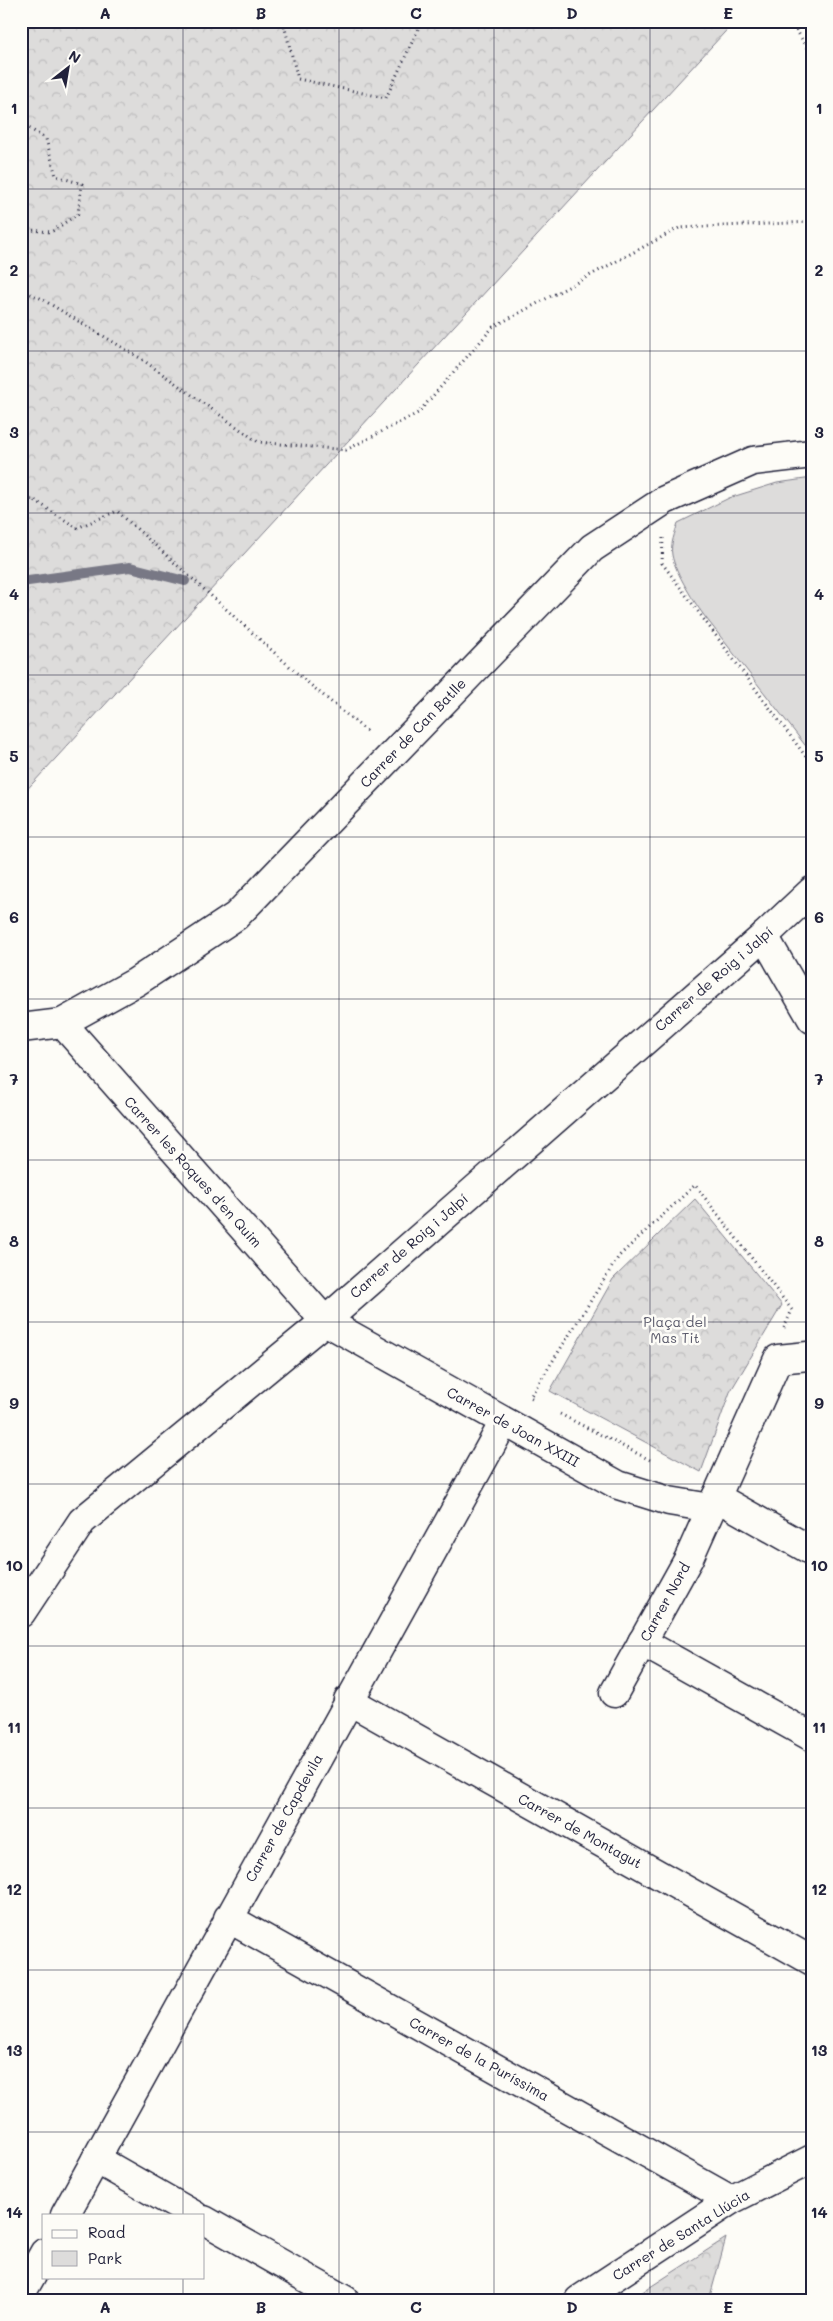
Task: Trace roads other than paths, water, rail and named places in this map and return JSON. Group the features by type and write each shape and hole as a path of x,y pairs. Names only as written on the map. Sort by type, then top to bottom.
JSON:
{"street":[{"name":"Carrer de Can Batlle","path":"21,1028 62,1023 136,982 236,916 592,548 665,500 753,461 812,454"},
{"name":"Carrer de Roig i Jalpí","path":"21,1613 82,1521 325,1321 764,936 812,891"},
{"path":"764,936 812,1019"},
{"name":"Carrer les Roques d'en Quim","path":"62,1023 325,1321"},
{"name":"Carrer de Joan XXIII","path":"325,1321 618,1485 669,1501 713,1502 812,1551"},
{"path":"713,1502 778,1359 810,1357"},
{"name":"Carrer de Capdevila","path":"66,2214 348,1700 504,1422"},
{"name":"Carrer Nord","path":"614,1693 690,1558 713,1502"},
{"path":"642,1642 812,1737"},
{"name":"Carrer de Montagut","path":"348,1700 812,1961"},
{"name":"Carrer de la Puríssima","path":"228,1918 731,2200"},
{"path":"96,2159 192,2214"},
{"name":"Carrer de Santa Llúcia","path":"580,2300 731,2200 812,2159"},
{"path":"205,2221 344,2300"},
{"path":"21,2294 42,2257"}],"waterway":[{"path":"21,582 130,567 185,581"}],"park label":[{"name":"Plaça del Mas Tit","path":"675,1330"}]}
